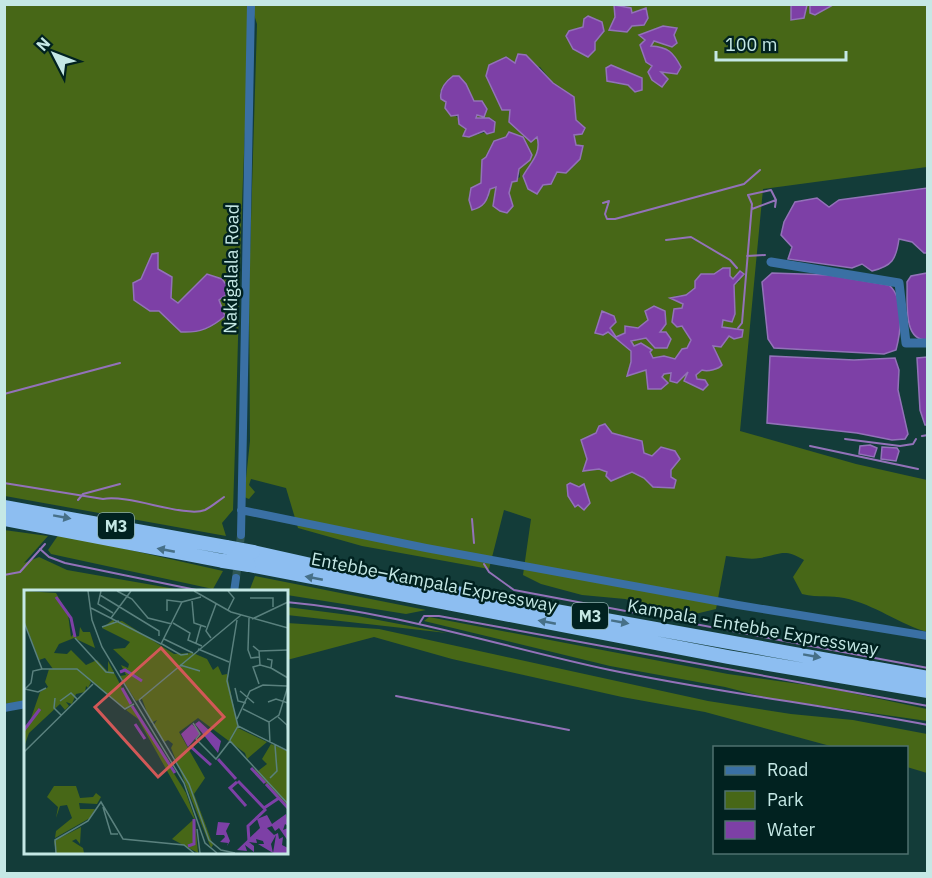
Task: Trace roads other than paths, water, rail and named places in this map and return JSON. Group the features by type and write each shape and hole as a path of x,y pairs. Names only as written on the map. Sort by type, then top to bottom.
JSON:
{"highway":[{"name":"Entebbe–Kampala Expressway","path":"4,507 729,657 927,691"},
{"name":"Entebbe–Kampala Expressway","path":"4,519 225,554"},
{"name":"Kampala - Entebbe Expressway","path":"251,559 367,577 927,678"}],"street":[{"name":"Nakigalala Road","path":"241,535 250,5"},
{"path":"771,262 898,283 906,343 927,343"},
{"path":"241,510 426,548 732,604 927,636"},
{"path":"234,590 236,578"},
{"path":"4,708 24,704"}],"water":[{"path":"791,4 833,5 815,15 810,13 810,5 807,5 804,18 791,20"},
{"path":"614,5 631,8 632,13 646,8 648,18 644,25 632,26 627,32 609,30 615,17"},
{"path":"588,16 602,22 604,31 595,42 595,50 588,57 573,49 566,36 569,31 583,27 584,19"},
{"path":"663,26 677,28 674,35 677,43 672,47 654,41 651,46 669,51 681,67 677,74 661,72 668,79 662,87 652,80 648,72 652,66 646,62 640,45 645,40 639,35"},
{"path":"518,54 526,55 553,83 574,97 576,120 585,128 582,134 574,135 576,145 583,146 580,159 566,173 557,172 551,184 543,185 537,194 528,189 523,176 537,153 537,137 531,142 509,122 510,110 502,110 486,76 489,65 506,57 515,63"},
{"path":"611,65 642,78 642,90 635,92 628,85 607,81 606,68"},
{"path":"453,76 459,76 466,84 474,101 482,101 487,109 484,117 477,115 476,118 489,118 495,122 494,132 487,134 484,131 469,137 463,136 466,129 459,124 458,115 451,116 445,108 446,102 441,99 443,86"},
{"path":"509,132 523,137 532,155 530,160 519,169 517,181 512,182 509,193 513,206 507,213 493,206 496,187 490,189 482,205 472,210 469,200 471,188 481,183 482,160 494,141 506,137"},
{"path":"927,188 927,253 912,242 899,239 892,261 872,271 862,264 852,268 788,259 792,247 781,235 784,222 795,202 817,198 829,207 839,200"},
{"path":"158,253 158,269 172,277 171,298 178,303 207,274 222,279 231,291 219,300 225,316 205,329 181,332 159,311 150,311 134,300 133,283 141,279 152,254"},
{"path":"723,268 730,268 730,276 733,279 740,271 744,274 734,285 735,314 732,322 723,320 722,327 743,330 742,337 734,339 729,336 721,347 713,346 722,365 713,370 702,370 696,375 697,379 705,380 708,385 703,390 684,381 688,372 677,383 670,381 671,373 664,374 662,377 668,383 661,389 648,389 646,370 627,376 631,351 608,332 603,335 595,333 602,311 614,316 616,322 610,328 616,337 625,333 625,326 638,328 648,320 645,311 654,306 665,311 666,324 660,332 666,332 671,339 667,348 655,348 646,338 631,341 634,346 641,343 652,350 650,352 653,358 664,356 675,359 682,349 687,348 691,340 682,326 677,327 672,322 674,309 682,308 683,304 670,298 686,295 695,288 695,281 701,274 714,274"},
{"path":"772,273 830,275 889,285 898,298 900,307 896,350 884,354 774,348 768,339 762,282"},
{"path":"927,273 927,340 919,339 910,327 907,282 911,276"},
{"path":"770,356 854,360 895,358 899,370 898,390 908,434 905,439 892,440 857,433 767,423"},
{"path":"927,357 928,425 925,425 920,410 917,358"},
{"path":"605,424 612,433 642,441 644,453 652,456 661,447 675,451 680,459 671,470 671,477 676,480 674,488 653,487 644,478 632,472 611,481 606,476 607,472 599,469 583,471 587,459 581,440 596,433 599,426"},
{"path":"870,445 877,448 874,457 859,454 860,446"},
{"path":"882,447 897,448 899,451 896,461 881,459"},
{"path":"570,483 579,487 584,484 590,503 584,510 578,505 575,507 568,496 567,485"}],"waterway":[{"path":"603,203 609,201 605,214 607,219 615,219 744,184 760,170"},
{"path":"738,328 742,323 752,204 748,195 771,190 776,200"},
{"path":"752,209 776,200 775,207"},
{"path":"666,240 691,237 730,260 737,268"},
{"path":"747,256 765,255"},
{"path":"4,394 120,363"},
{"path":"922,436 928,435"},
{"path":"845,439 900,446 913,444 916,439"},
{"path":"810,446 918,469"},
{"path":"4,483 196,512 205,510 224,497"},
{"path":"78,500 83,494 120,484"},
{"path":"472,519 474,543"},
{"path":"4,575 20,572 45,544"},
{"path":"40,549 49,557 65,563 196,590"},
{"path":"484,564 489,572 514,590 928,668"},
{"path":"288,602 409,622 649,678 928,725"},
{"path":"419,624 424,616 439,616 928,706"},
{"path":"396,696 569,730"}],"tunnel":[{"path":"236,578 241,535"}]}
